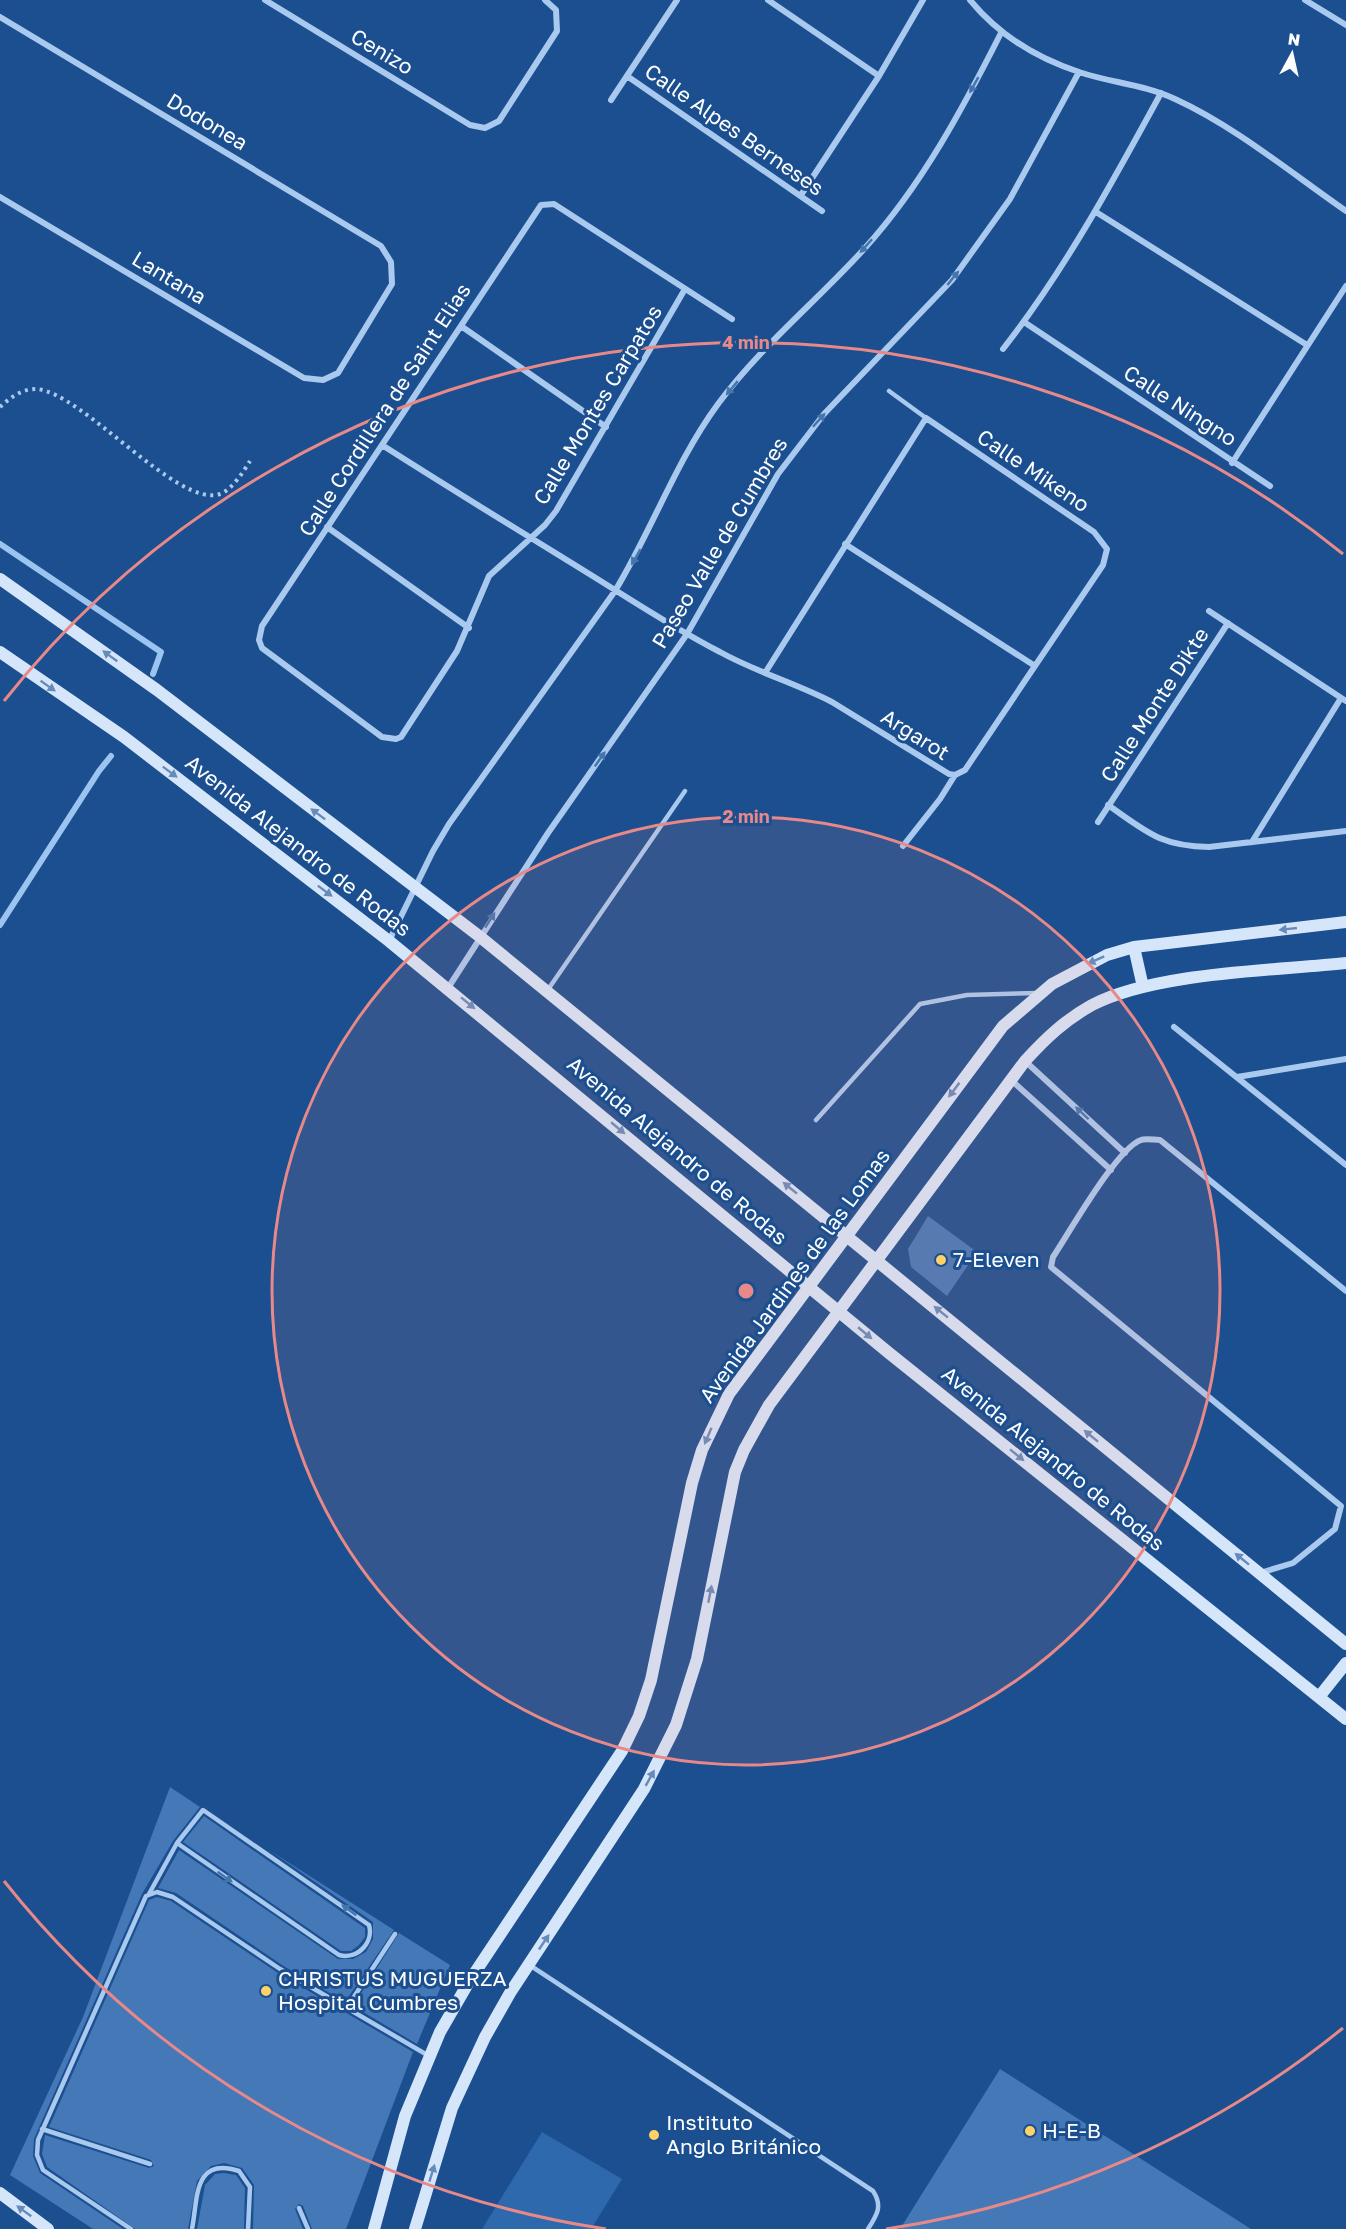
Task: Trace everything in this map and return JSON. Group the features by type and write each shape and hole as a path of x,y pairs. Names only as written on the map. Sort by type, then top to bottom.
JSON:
{"street":[{"name":"Cenizo","path":"265,0 470,125 485,128 498,121 557,32 556,10 545,0"},
{"path":"611,100 677,0"},
{"path":"768,0 879,76"},
{"path":"801,195 879,76 923,0"},
{"path":"970,0 1001,33 1042,56 1079,72 1143,85 1195,109 1346,211"},
{"path":"1305,0 1346,25"},
{"name":"Dodonea","path":"0,17 381,246 391,262 392,284 338,373 323,380"},
{"path":"389,940 449,824 615,591 639,553 702,427 747,369 865,248 902,204 955,121 1001,33"},
{"name":"Paseo Valle de Cumbres","path":"448,988 479,936 548,832 687,634 778,474 803,437 952,280 1010,199 1079,72"},
{"name":"Calle Alpes Berneses","path":"627,76 822,211"},
{"path":"1003,350 1096,212 1161,93"},
{"name":"Lantana","path":"0,197 304,378 323,380"},
{"name":"Calle Cordillera de Saint Elias","path":"396,739 382,737 271,656 262,648 259,640 262,626 538,208 546,203 554,204 685,289"},
{"path":"1096,212 1307,345"},
{"name":"Calle Ningno","path":"1024,322 1232,463 1346,286"},
{"path":"685,289 732,319"},
{"name":"Calle Montes Carpatos","path":"396,739 407,731 469,628 489,576 530,540 556,511 685,289"},
{"path":"461,326 606,427"},
{"path":"765,673 926,418"},
{"name":"Calle Mikeno","path":"926,418 1094,532 1105,545 1105,560"},
{"name":"Argarot","path":"382,445 530,540 687,634 765,673 832,702 941,771 955,775 965,770 1105,560"},
{"path":"1232,463 1270,486"},
{"path":"327,527 469,628"},
{"path":"845,544 1035,666"},
{"name":"Avenida Alejandro de Rodas","path":"0,579 157,690 197,723 416,886 847,1234 1346,1644"},
{"path":"1209,611 1343,700 1252,842"},
{"name":"Calle Monte Dikte","path":"1098,822 1228,624"},
{"name":"Avenida Alejandro de Rodas","path":"0,652 124,737 389,940 839,1311 1346,1719"},
{"path":"903,846 940,799 955,775"},
{"path":"1108,805 1149,834 1175,845 1209,847 1346,831"},
{"name":"Avenida Jardines de las Lomas","path":"374,2229 405,2116 429,2056 470,1980 622,1751 639,1716 651,1680 682,1527 702,1450 729,1394 809,1285 1003,1026 1040,993 1084,966 1134,947 1346,922"},
{"path":"1134,947 1143,987"},
{"path":"415,2229 452,2108 466,2076 510,1993 633,1806 662,1757 676,1725 697,1659 729,1495 744,1449 769,1405 1025,1061 1048,1035 1067,1020 1095,1004 1143,987 1190,979 1346,963"},
{"path":"1174,1027 1346,1165"},
{"path":"1237,1077 1346,1059"},
{"path":"1025,1061 1125,1153"},
{"path":"1011,1080 1111,1170"},
{"path":"1259,1573 1293,1563 1335,1529 1341,1506 1051,1267 1053,1257 1111,1170 1125,1153 1141,1140 1160,1140 1346,1292"},
{"path":"1319,1697 1346,1663"},
{"path":"0,2193 48,2229"}],"lane":[{"path":"889,391 926,418"},
{"path":"547,991 685,791"},
{"path":"816,1120 920,1004 968,995 1040,993"},
{"path":"131,2229 43,2170 37,2155 38,2140 143,1899 149,1894 177,1843 202,1810 369,1925 370,1933 358,1954 350,1957 339,1955 177,1843"},
{"path":"149,1894 157,1892 172,1897 346,2009 429,2056"},
{"path":"346,2009 395,1934"},
{"path":"529,1964 873,2192 880,2201 879,2210 868,2229"},
{"path":"42,2129 150,2164"},
{"path":"192,2229 195,2199 201,2181 216,2168 223,2167 239,2171 250,2187 248,2229"},
{"path":"298,2208 308,2229"}],"path":[{"path":"0,407 16,393 36,389 58,396 142,459 184,486 209,496 222,494 250,461"}],"shaded area":[{"path":"542,2132 622,2179 591,2229 482,2229"}],"building":[{"name":"7-Eleven","path":"928,1216 977,1252 947,1296 911,1267 908,1249"},
{"path":"170,1787 200,1807 173,1841 142,1894 34,2139 33,2156 40,2173 123,2229 93,2229 10,2175 83,2017"},
{"path":"204,1816 365,1928 365,1937 359,1945 351,1951 341,1951 183,1842"},
{"path":"179,1850 338,1959 353,1959 366,1952 373,1939 373,1922 269,1850 394,1930 345,2002 282,1965 176,1893 158,1888"},
{"name":"CHRISTUS MUGUERZA Hospital Cumbres","path":"157,1897 171,1901 278,1973 413,2052 346,2229 312,2229 303,2206 299,2204 295,2209 303,2229 253,2229 254,2185 242,2168 224,2163 211,2166 197,2181 188,2229 135,2229 47,2167 42,2154 45,2135 149,2168 154,2166 151,2160 49,2127 149,1900"},
{"path":"399,1933 450,1965 417,2044 353,2006"},
{"name":"H-E-B","path":"1000,2069 1251,2229 900,2229"},
{"path":"215,2174 236,2175 245,2188 244,2229 197,2229 205,2185"}],"waterway":[{"path":"0,544 161,652 153,674"},
{"path":"0,925 111,756"}],"place":[{"name":"7-Eleven","path":"941,1260"},
{"name":"CHRISTUS MUGUERZA Hospital Cumbres","path":"266,1991"},
{"name":"H-E-B","path":"1030,2131"},
{"name":"Instituto Anglo Británico","path":"654,2135"}]}
